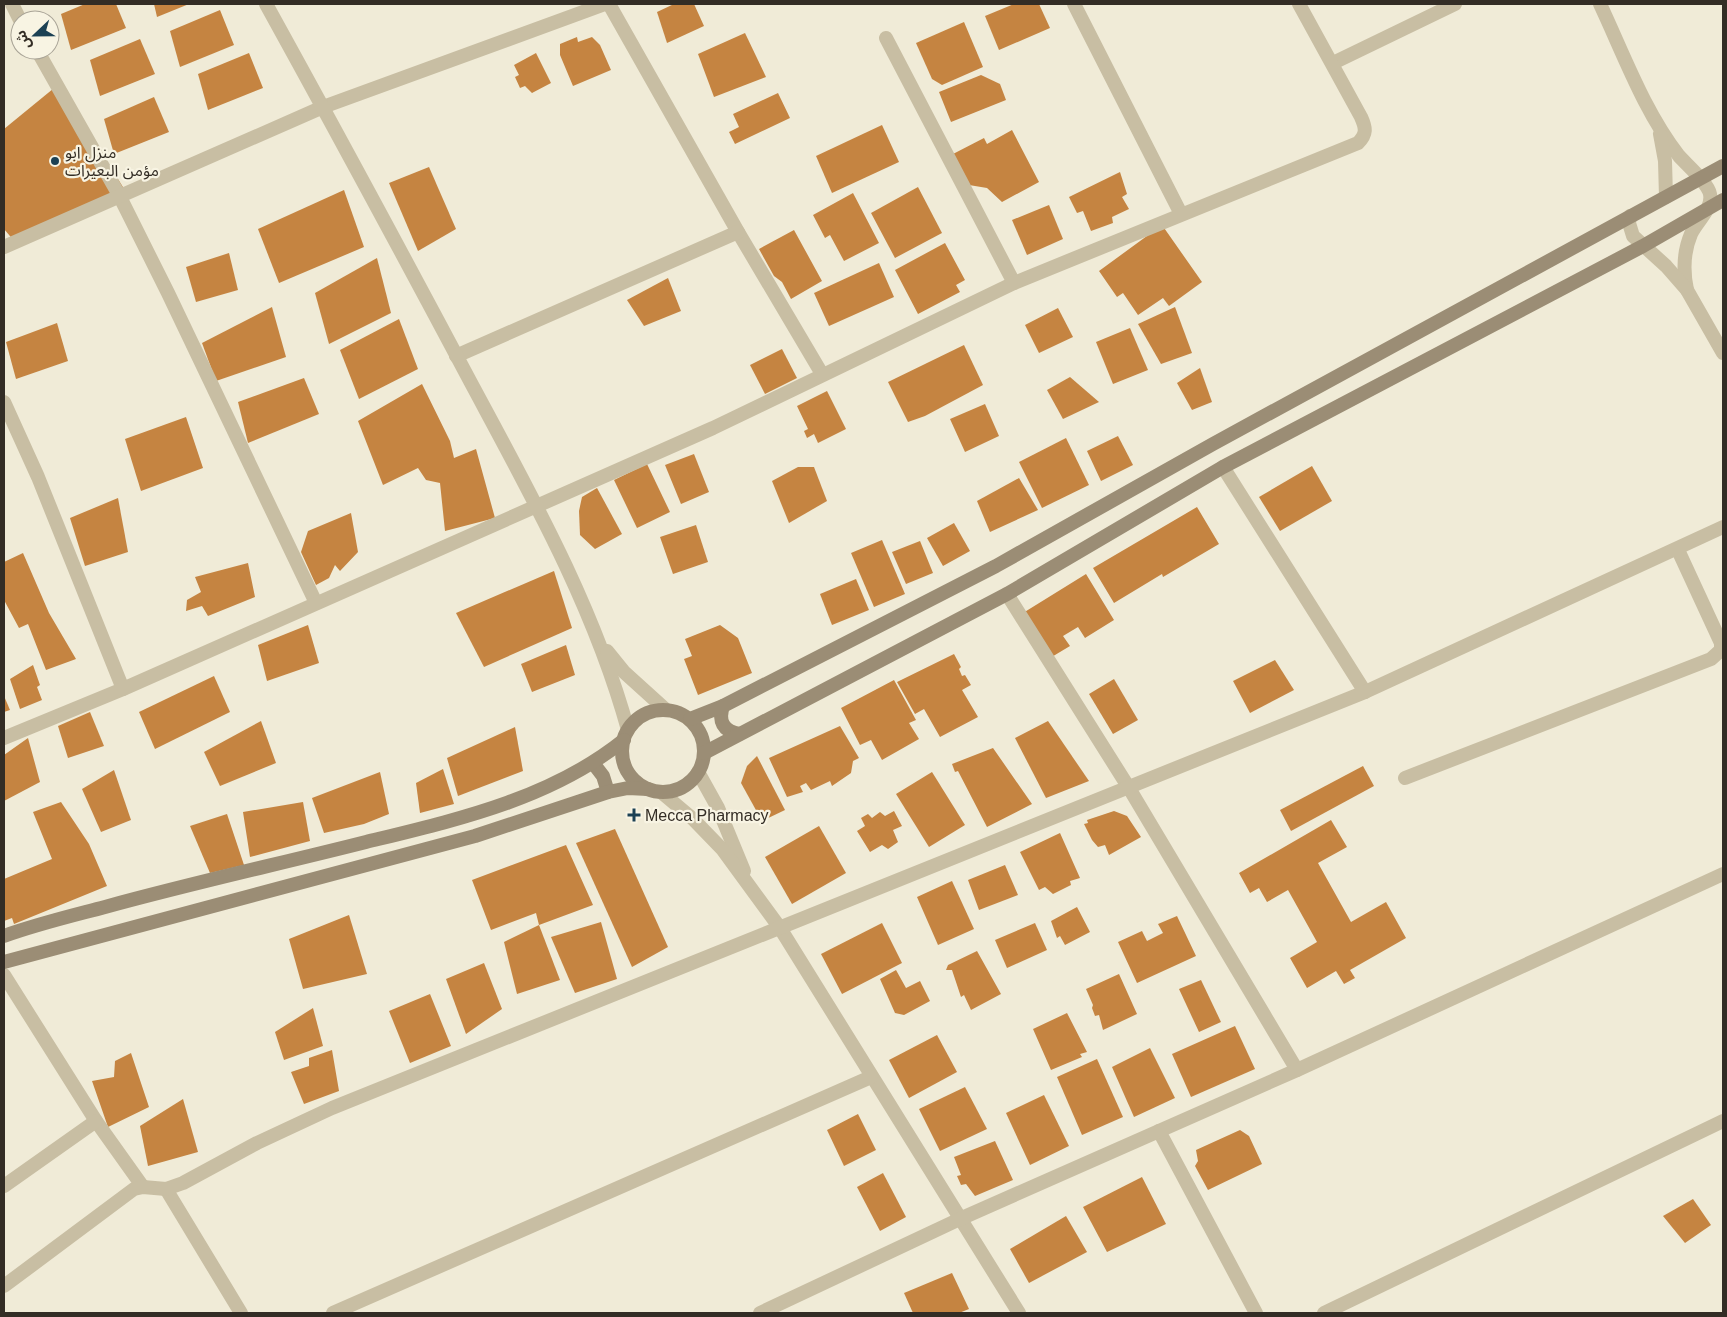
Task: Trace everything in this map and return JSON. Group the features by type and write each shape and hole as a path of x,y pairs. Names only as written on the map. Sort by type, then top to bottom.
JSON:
{"main road":[{"path":"690,719 723,706 996,566 1213,444 1723,166"},
{"path":"704,753 1007,594 1223,466 1643,246 1723,200"},
{"path":"723,706 720,714 725,728 731,733 738,734"},
{"path":"4,936 162,891 469,816 528,794 593,763 626,735 644,714 666,710 679,713 690,719 701,735 704,753 698,772 689,783 676,790 654,791 628,788 608,792 475,836 4,962"},
{"path":"626,735 622,752 630,774 638,783 654,791"},
{"path":"593,763 604,776 608,792"}],"street":[{"path":"266,4 537,507 593,626 612,677 626,735"},
{"path":"4,247 323,107 605,4"},
{"path":"609,4 738,232 822,374"},
{"path":"1074,4 1181,214"},
{"path":"4,738 123,689 713,428 1014,283 1358,143 1364,136 1365,127 1333,63 1299,4"},
{"path":"1333,63 1455,4"},
{"path":"1600,4 1658,126 1699,179 1705,183 1711,195 1708,208 1692,233 1687,247 1684,268 1687,290"},
{"path":"886,38 1014,283"},
{"path":"43,60 119,195 168,293 316,604"},
{"path":"1658,126 1665,161 1666,197"},
{"path":"1630,216 1630,230 1637,242 1666,266 1687,290 1723,354"},
{"path":"456,356 738,232"},
{"path":"4,402 38,477 123,689"},
{"path":"1223,466 1365,692"},
{"path":"4,1286 124,1195 144,1187 166,1189 183,1183 257,1143 332,1108 1365,692 1723,528"},
{"path":"1405,778 1718,654 1721,650 1721,643 1678,550"},
{"path":"1007,594 1129,788 1297,1070"},
{"path":"593,626 624,672 666,710"},
{"path":"698,772 722,815 748,883"},
{"path":"654,791 693,819 722,850 780,928 871,1077 962,1218 1019,1313"},
{"path":"760,1313 962,1218 1297,1070 1723,874"},
{"path":"4,974 96,1121 144,1187"},
{"path":"333,1313 871,1077"},
{"path":"4,1186 96,1121"},
{"path":"1324,1313 1723,1121"},
{"path":"1159,1131 1256,1313"},
{"path":"166,1189 240,1313"}],"building":[{"path":"85,4 116,4 126,28 71,50 61,14"},
{"path":"154,4 189,4 157,17"},
{"path":"674,4 694,4 704,26 667,43 657,12"},
{"path":"1014,4 1039,4 1050,28 999,50 985,16"},
{"path":"220,10 234,45 180,67 170,31"},
{"path":"964,22 983,67 942,85 932,79 916,43"},
{"path":"745,33 766,77 714,97 698,54"},
{"path":"577,37 578,42 592,37 600,45 611,70 573,86 560,55 560,44"},
{"path":"140,39 155,74 100,96 90,60"},
{"path":"249,53 263,88 208,110 198,74"},
{"path":"536,53 551,83 532,93 525,86 520,88 515,77 519,75 514,65"},
{"path":"981,75 1000,84 1006,100 951,122 939,92"},
{"name":"منزل ابو مؤمن البعيرات","path":"59,84 126,192 15,242 4,229 4,129"},
{"path":"778,93 790,118 735,144 729,132 739,127 733,114"},
{"path":"154,97 169,132 114,154 104,119"},
{"path":"882,125 899,162 832,193 816,156"},
{"path":"1012,130 1039,182 1002,202 987,188 969,185 953,154 984,138 987,144"},
{"path":"429,167 456,229 418,251 389,183"},
{"path":"1120,172 1127,194 1122,197 1129,209 1112,217 1113,223 1091,231 1083,211 1077,213 1069,197"},
{"path":"918,187 942,233 895,258 871,213"},
{"path":"344,190 364,247 279,283 258,229"},
{"path":"853,193 879,243 844,261 830,235 825,238 813,215"},
{"path":"1049,205 1063,239 1027,255 1012,220"},
{"path":"1162,225 1202,282 1169,306 1163,298 1138,315 1123,293 1117,297 1099,271"},
{"path":"794,230 822,281 791,299 782,282 774,276 759,249"},
{"path":"945,243 965,280 956,285 960,292 918,314 895,270"},
{"path":"229,253 238,290 196,302 186,267"},
{"path":"377,258 391,313 329,344 315,293"},
{"path":"879,263 894,297 829,326 814,293"},
{"path":"668,278 681,311 644,326 627,300"},
{"path":"272,307 286,357 216,381 202,343"},
{"path":"1175,307 1192,353 1161,364 1138,324"},
{"path":"1058,308 1073,337 1039,353 1025,325"},
{"path":"399,319 418,369 359,399 340,350"},
{"path":"57,323 68,361 16,379 6,342"},
{"path":"1130,328 1148,370 1113,384 1096,342"},
{"path":"964,345 983,385 925,416 908,422 888,382"},
{"path":"782,349 797,378 765,394 750,365"},
{"path":"1200,368 1212,402 1192,410 1177,383"},
{"path":"1070,377 1099,402 1063,419 1047,390"},
{"path":"304,378 319,414 248,443 238,402"},
{"path":"422,384 450,441 454,458 476,449 495,518 445,531 440,483 426,480 418,468 383,485 358,421"},
{"path":"827,391 846,429 818,443 814,434 807,438 804,431 808,429 797,406"},
{"path":"985,404 999,436 965,452 950,419"},
{"path":"186,417 203,468 141,491 125,439"},
{"path":"1118,436 1133,465 1101,481 1087,451"},
{"path":"1066,438 1089,485 1042,508 1019,462"},
{"path":"694,454 709,492 681,504 665,465"},
{"path":"647,464 670,512 637,528 614,480"},
{"path":"1312,466 1332,501 1280,531 1259,497"},
{"path":"798,467 814,467 827,501 789,523 772,481"},
{"path":"1019,478 1038,510 990,532 977,501"},
{"path":"597,488 622,534 595,549 580,535 579,511 582,497"},
{"path":"118,498 128,552 85,566 70,518"},
{"path":"1197,507 1219,544 1163,577 1162,574 1114,603 1093,568"},
{"path":"351,513 358,552 340,571 335,565 329,578 316,585 301,552 308,531"},
{"path":"954,523 970,551 943,566 927,538"},
{"path":"696,525 708,562 673,574 660,537"},
{"path":"882,540 905,594 874,607 851,553"},
{"path":"920,541 933,573 906,584 892,552"},
{"path":"23,553 49,613 76,659 46,670 28,624 19,628 4,600 4,562"},
{"path":"248,563 255,597 208,616 202,606 186,611 187,600 201,592 195,577"},
{"path":"554,571 572,628 484,667 456,613"},
{"path":"1086,574 1114,620 1085,638 1078,627 1063,636 1070,646 1050,658 1023,613"},
{"path":"856,579 869,610 832,625 820,594"},
{"path":"308,625 319,663 267,681 258,645"},
{"path":"720,625 738,638 752,673 698,695 684,659 692,656 685,639"},
{"path":"566,645 575,675 532,692 521,664"},
{"path":"954,654 961,667 959,669 962,676 965,675 971,685 962,690 978,717 940,737 924,709 915,714 897,682"},
{"path":"1275,660 1294,690 1250,713 1233,681"},
{"path":"33,665 40,685 37,687 42,700 20,709 10,679"},
{"path":"214,676 230,712 155,749 139,712"},
{"path":"1114,679 1138,720 1113,734 1089,694"},
{"path":"894,680 916,720 909,723 919,739 882,760 871,740 860,745 841,708"},
{"path":"4,696 10,710 4,712"},
{"path":"90,712 104,746 68,758 58,726"},
{"path":"261,721 276,763 220,786 204,752"},
{"path":"1048,721 1089,781 1046,798 1015,738"},
{"path":"840,726 859,758 853,761 851,773 832,786 830,781 811,790 806,783 800,786 803,792 787,797 769,758"},
{"path":"515,727 523,771 458,796 447,758"},
{"path":"28,738 40,782 4,801 4,755"},
{"path":"993,748 1032,804 987,827 958,771 955,772 952,764"},
{"path":"757,756 785,810 762,821 741,783 747,766"},
{"path":"1363,766 1374,786 1291,831 1280,810"},
{"path":"443,769 454,804 420,813 416,783"},
{"path":"114,770 131,820 101,832 82,789"},
{"path":"380,772 389,814 364,824 324,833 312,798"},
{"path":"932,772 965,825 929,847 896,794"},
{"path":"61,802 89,844 107,886 14,924 12,918 4,921 4,879 52,859 33,812"},
{"path":"303,802 310,841 250,857 243,812"},
{"path":"894,811 902,826 893,830 898,842 888,849 882,845 870,852 857,831 865,826 861,818 868,814 872,818 880,812 885,816"},
{"path":"1114,811 1127,816 1141,837 1109,855 1105,845 1098,847 1092,840 1084,824 1088,823 1087,820"},
{"path":"227,814 244,865 210,873 190,826"},
{"path":"1331,820 1347,847 1318,863 1351,922 1386,902 1406,938 1350,970 1355,978 1344,984 1336,971 1307,988 1290,958 1317,942 1288,890 1267,902 1259,888 1250,893 1239,873"},
{"path":"819,826 846,873 792,904 765,857"},
{"path":"615,829 668,947 632,967 576,843"},
{"path":"1060,833 1080,878 1070,881 1071,885 1053,894 1045,887 1039,890 1020,852"},
{"path":"566,845 593,905 539,925 536,913 491,930 472,880"},
{"path":"1005,865 1018,895 979,910 968,880"},
{"path":"952,881 974,929 938,945 917,897"},
{"path":"1077,907 1090,932 1065,945 1060,936 1057,938 1051,921"},
{"path":"349,915 367,974 303,989 289,939"},
{"path":"1177,916 1196,956 1137,983 1118,942 1142,931 1147,941 1163,933 1158,924"},
{"path":"601,922 617,979 575,993 551,937"},
{"path":"882,923 902,963 842,994 821,954"},
{"path":"1035,923 1047,950 1007,968 995,940"},
{"path":"539,925 560,980 517,994 504,942"},
{"path":"977,951 1001,994 971,1010 964,995 961,997 952,970 946,970 948,965"},
{"path":"484,963 502,1009 466,1034 446,979"},
{"path":"896,970 906,988 920,981 930,1001 904,1015 895,1013 880,979"},
{"path":"1119,974 1137,1014 1103,1030 1099,1015 1095,1016 1092,1008 1093,1005 1086,989"},
{"path":"1201,980 1221,1022 1199,1032 1179,989"},
{"path":"430,994 451,1046 410,1063 389,1011"},
{"path":"313,1008 323,1046 284,1060 275,1032"},
{"path":"1067,1013 1087,1052 1080,1054 1082,1057 1051,1070 1033,1029"},
{"path":"1235,1026 1255,1069 1191,1097 1172,1054"},
{"path":"937,1035 957,1072 909,1098 889,1060"},
{"path":"1150,1048 1175,1098 1134,1117 1112,1067"},
{"path":"332,1050 339,1091 304,1104 291,1072 309,1066 309,1058"},
{"path":"131,1053 149,1107 108,1127 92,1081 114,1077 115,1061"},
{"path":"1097,1059 1123,1117 1082,1135 1057,1077"},
{"path":"965,1087 987,1129 940,1151 919,1109"},
{"path":"1044,1095 1069,1146 1030,1165 1006,1113"},
{"path":"183,1099 198,1152 148,1166 140,1126"},
{"path":"858,1114 876,1150 844,1166 827,1130"},
{"path":"1240,1130 1249,1136 1262,1164 1208,1190 1195,1166 1198,1161 1196,1150"},
{"path":"995,1141 1013,1180 975,1196 966,1184 961,1185 957,1176 961,1175 954,1157"},
{"path":"883,1173 906,1217 880,1231 857,1187"},
{"path":"1142,1177 1166,1224 1107,1252 1083,1207"},
{"path":"1693,1199 1711,1225 1685,1243 1663,1216"},
{"path":"1066,1216 1087,1252 1029,1283 1010,1249"},
{"path":"952,1273 969,1309 959,1313 913,1313 904,1293"}],"place":[{"name":"منزل ابو مؤمن البعيرات","path":"55,161"},
{"name":"Mecca Pharmacy","path":"634,815"}]}
